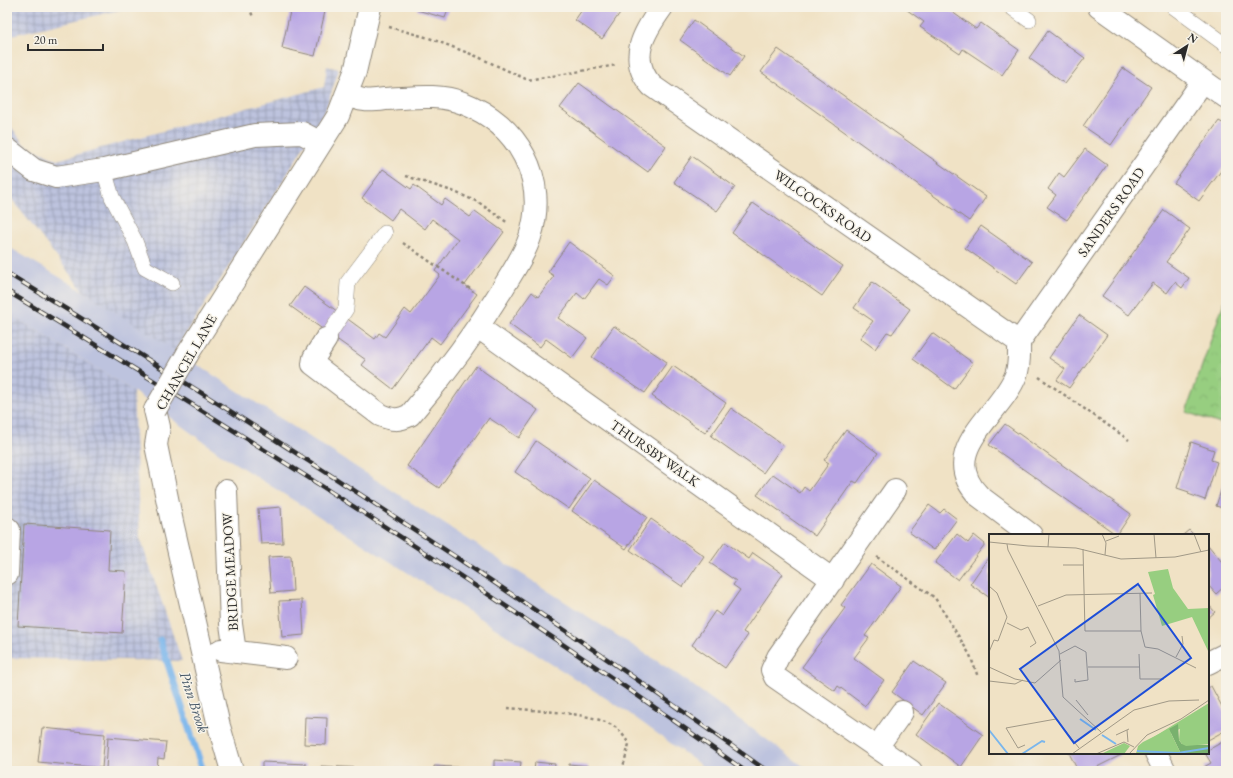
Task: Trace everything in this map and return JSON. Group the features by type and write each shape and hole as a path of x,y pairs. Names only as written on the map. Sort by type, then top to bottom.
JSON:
{"street":[{"path":"639,61 643,37 647,28 662,7"},
{"path":"1099,7 1226,97"},
{"name":"CHANCEL LANE","path":"232,771 219,726 156,445 159,428 155,410 187,355 336,121 355,72 368,14"},
{"name":"WILCOCKS ROAD","path":"639,61 641,72 652,86 1019,352"},
{"name":"SANDERS ROAD","path":"1030,534 979,496 972,488 965,474 964,458 969,444 1013,382 1019,352 1203,81"},
{"path":"326,339 314,358 313,364 380,415 392,420 401,420 410,415 422,402 478,327 518,265 530,238 535,214 534,182 528,162 519,146 506,129 490,116 463,103 448,98 432,97 365,100 346,95"},
{"path":"7,149 34,170 56,177 104,170 255,135 302,132 321,143"},
{"name":"THURSBY WALK","path":"478,327 833,580"},
{"path":"895,490 778,657 772,670 775,677 911,771"},
{"name":"BRIDGE MEADOW","path":"226,491 231,624 235,652"},
{"path":"7,528 9,530 7,574"},
{"name":"BRIDGE MEADOW","path":"202,648 286,658"},
{"path":"1209,662 1226,654"},
{"path":"877,747 902,712"},
{"path":"1156,754 1165,771"}],"lane":[{"path":"1012,7 1029,20"},
{"path":"1174,7 1226,45"},
{"path":"104,170 112,197 135,241 145,268 172,283"},
{"path":"326,339 346,309 348,282 385,233"}],"path":[{"path":"249,7 253,17"},
{"path":"368,14 476,56 528,80 639,61"},
{"path":"406,176 478,202 530,238"},
{"path":"385,233 401,242 474,292"},
{"path":"1019,352 1129,440"},
{"path":"858,544 935,598 970,655 978,677"},
{"path":"508,708 587,717 603,720 616,727 629,744 622,771"}],"shaded area":[{"path":"7,7 133,7 7,36"},
{"path":"327,66 339,69 326,109 288,173 175,351 83,291 7,193 7,121 24,144 57,160 324,87"},
{"path":"7,246 83,291 677,674 810,771 709,771 626,711 222,455 133,391 7,312"},
{"path":"7,312 133,391 140,538 182,661 7,658"}],"green space":[{"path":"1226,296 1226,426 1186,412"}],"building":[{"path":"291,7 326,7 315,56 282,48"},
{"path":"418,7 449,7 445,18 417,10"},
{"path":"584,7 624,7 602,39 575,20"},
{"path":"903,7 945,7 976,29 981,23 1019,50 1002,75 963,49 960,54 920,27 924,22"},
{"path":"694,20 744,56 730,76 680,40"},
{"path":"1048,31 1085,58 1065,84 1029,58"},
{"path":"778,49 986,197 969,221 761,72"},
{"path":"1123,68 1151,87 1111,145 1083,126"},
{"path":"579,83 666,146 648,172 560,108"},
{"path":"1219,121 1226,125 1226,164 1199,201 1174,183"},
{"path":"1085,149 1107,165 1067,220 1047,207 1056,195 1048,189 1059,173 1064,177"},
{"path":"692,156 735,187 717,211 674,182"},
{"path":"383,169 411,189 414,185 441,205 445,199 470,217 475,211 504,232 465,285 477,294 440,344 431,337 393,389 362,365 366,360 290,306 304,287 375,339 379,333 385,337 405,309 411,314 440,275 435,271 458,239 432,219 425,229 399,209 391,220 362,198"},
{"path":"753,203 843,266 822,296 732,233"},
{"path":"1164,210 1190,229 1166,262 1189,278 1182,288 1175,282 1167,293 1153,283 1129,315 1102,296"},
{"path":"981,226 1032,262 1016,284 965,248"},
{"path":"569,242 615,276 608,285 599,279 584,299 577,293 558,318 587,338 572,358 546,339 540,347 509,324 532,292 538,297 554,276 548,272"},
{"path":"872,282 910,309 892,334 887,332 875,349 860,338 873,321 854,308"},
{"path":"1079,315 1107,335 1069,388 1057,380 1065,369 1049,358"},
{"path":"614,326 667,362 645,393 592,357"},
{"path":"932,333 973,363 954,389 913,359"},
{"path":"476,366 538,410 519,438 489,418 439,488 407,466"},
{"path":"673,366 726,403 705,433 652,396"},
{"path":"731,408 783,445 763,473 711,436"},
{"path":"1005,424 1131,514 1118,534 1116,534 989,445"},
{"path":"846,430 878,453 857,483 853,481 815,536 757,495 773,474 800,493 804,487 809,491 829,463 824,460"},
{"path":"536,441 590,478 569,509 515,472"},
{"path":"1191,442 1214,450 1211,460 1217,462 1205,500 1177,488"},
{"path":"1226,475 1226,509 1216,506"},
{"path":"594,480 647,517 626,549 572,511"},
{"path":"929,505 940,513 944,509 957,519 934,550 909,532"},
{"path":"281,507 283,543 261,544 258,509"},
{"path":"651,519 704,556 683,587 630,550"},
{"path":"24,524 110,530 108,570 126,571 122,633 18,626"},
{"path":"1189,530 1193,534 1184,534"},
{"path":"957,534 968,543 974,535 985,544 958,580 935,563"},
{"path":"725,542 749,559 753,553 783,574 743,632 748,635 725,668 692,645 715,611 722,616 740,590 733,585 736,581 710,563"},
{"path":"1209,546 1226,567 1226,585 1216,594 1209,586"},
{"path":"291,556 293,591 271,593 268,557"},
{"path":"989,556 989,597 970,584"},
{"path":"871,564 901,586 865,636 869,638 854,658 884,680 865,706 838,686 835,691 802,667 845,608 841,605"},
{"path":"302,600 304,635 282,637 279,601"},
{"path":"1209,605 1215,612 1209,617"},
{"path":"914,661 946,683 923,715 892,692"},
{"path":"1211,686 1226,714 1226,730 1209,739 1209,687"},
{"path":"938,703 983,735 961,767 916,734"},
{"path":"305,717 327,718 326,745 304,744"},
{"path":"42,728 105,734 102,768 38,762"},
{"path":"108,737 166,742 164,759 158,758 157,771 106,769"},
{"path":"1226,740 1226,769 1222,771 1206,771 1204,767 1211,763 1206,754 1209,754 1209,749"},
{"path":"1070,754 1121,755 1089,771 1078,771"},
{"path":"494,760 521,762 520,771 494,771"},
{"path":"262,762 306,764 306,771 262,771"},
{"path":"535,762 555,764 554,771 534,771"},
{"path":"569,764 588,766 588,771 569,771"},
{"path":"321,766 364,768 363,771 321,771"},
{"path":"434,766 474,768 474,771 434,771"},
{"path":"377,767 428,770 428,771 377,771"}],"waterway":[{"name":"Pinn Brook","path":"160,640 203,771"}],"railway":[{"path":"7,273 200,392 487,577 767,771"},
{"path":"7,291 195,406 473,584 564,645 745,771"}]}
